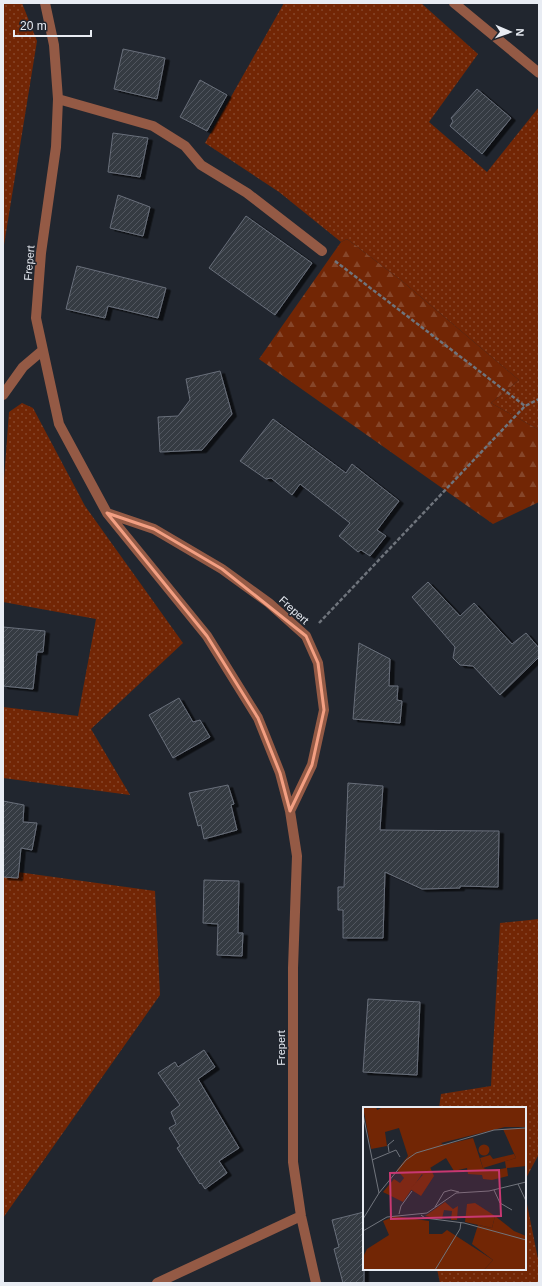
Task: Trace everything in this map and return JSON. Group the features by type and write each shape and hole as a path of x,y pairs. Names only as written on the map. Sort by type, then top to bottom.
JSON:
{"street":[{"name":"Frepert","path":"45,3 54,45 58,99 56,147 41,253 36,318 59,424 107,513 207,636 258,718 280,773 290,811 297,856 293,968 293,1162 301,1216 316,1283"},
{"path":"454,3 539,73"},
{"path":"58,99 153,126 184,146 201,165 247,193 322,250"},
{"path":"3,395 22,367 43,350"},
{"name":"Frepert","path":"107,513 154,528 222,569 269,603 306,636 318,663 324,710 312,765 290,811"},
{"path":"158,1283 301,1216"}],"path":[{"path":"322,250 525,406"},
{"path":"306,636 525,406 539,399"}],"highlighted area":[{"path":"107,513 154,529 222,569 306,636 318,663 324,710 312,765 290,811 280,773 258,718 207,636"}],"green space":[{"path":"3,3 22,3 37,41 3,251"},
{"path":"284,3 421,3 478,54 429,122 487,172 539,107 539,430 491,403 519,380 402,281 347,239 341,242 279,192 205,143"},
{"path":"347,239 402,281 519,380 491,403 539,430 539,502 493,524 259,359 341,242"},
{"path":"22,403 33,408 85,506 183,643 91,729 130,795 3,778 3,707 78,716 96,619 3,602 3,493 9,412"},
{"path":"3,870 155,891 160,995 3,1218"},
{"path":"539,919 539,1154 526,1178 526,1107 439,1107 441,1094 491,1086 500,923"},
{"path":"526,1199 539,1264 539,1283 440,1283 437,1270 526,1270"}],"building":[{"path":"123,49 165,58 157,99 114,89"},
{"path":"200,80 227,95 207,131 180,117"},
{"path":"477,89 511,118 482,154 450,126 453,121 451,118"},
{"path":"113,133 148,138 140,177 108,172"},
{"path":"118,195 150,207 143,236 110,228"},
{"path":"246,216 312,263 275,315 209,268"},
{"path":"77,266 166,288 158,318 108,306 105,318 66,309"},
{"path":"220,371 232,414 202,450 160,452 158,417 178,416 190,400 186,379"},
{"path":"273,419 346,473 352,464 399,501 377,530 386,536 370,556 361,550 358,552 339,536 350,523 300,484 292,495 271,478 266,479 240,461"},
{"path":"428,582 460,616 474,603 512,644 526,633 539,648 539,657 500,695 473,666 460,665 453,658 455,647 412,597"},
{"path":"3,627 45,631 43,652 37,652 33,689 3,686"},
{"path":"359,643 390,659 389,686 398,686 397,700 402,701 400,723 353,719"},
{"path":"179,698 193,722 200,720 210,737 173,758 149,715"},
{"path":"348,783 383,786 380,830 499,831 498,887 460,886 460,888 422,889 385,872 383,938 343,938 343,910 338,910 338,887 344,887"},
{"path":"228,785 234,804 231,805 237,830 204,839 201,825 198,826 189,793"},
{"path":"3,801 24,805 23,822 37,823 32,850 21,848 18,878 3,877"},
{"path":"204,880 239,881 238,933 243,933 242,956 217,955 218,924 203,923"},
{"path":"368,999 420,1002 417,1075 363,1072"},
{"path":"204,1050 215,1067 198,1079 239,1148 219,1161 227,1173 205,1189 201,1183 200,1184 177,1148 180,1146 169,1128 176,1124 171,1112 180,1105 158,1073 175,1062 178,1067"},
{"path":"363,1212 364,1283 343,1283 334,1249 339,1247 332,1220"}]}
